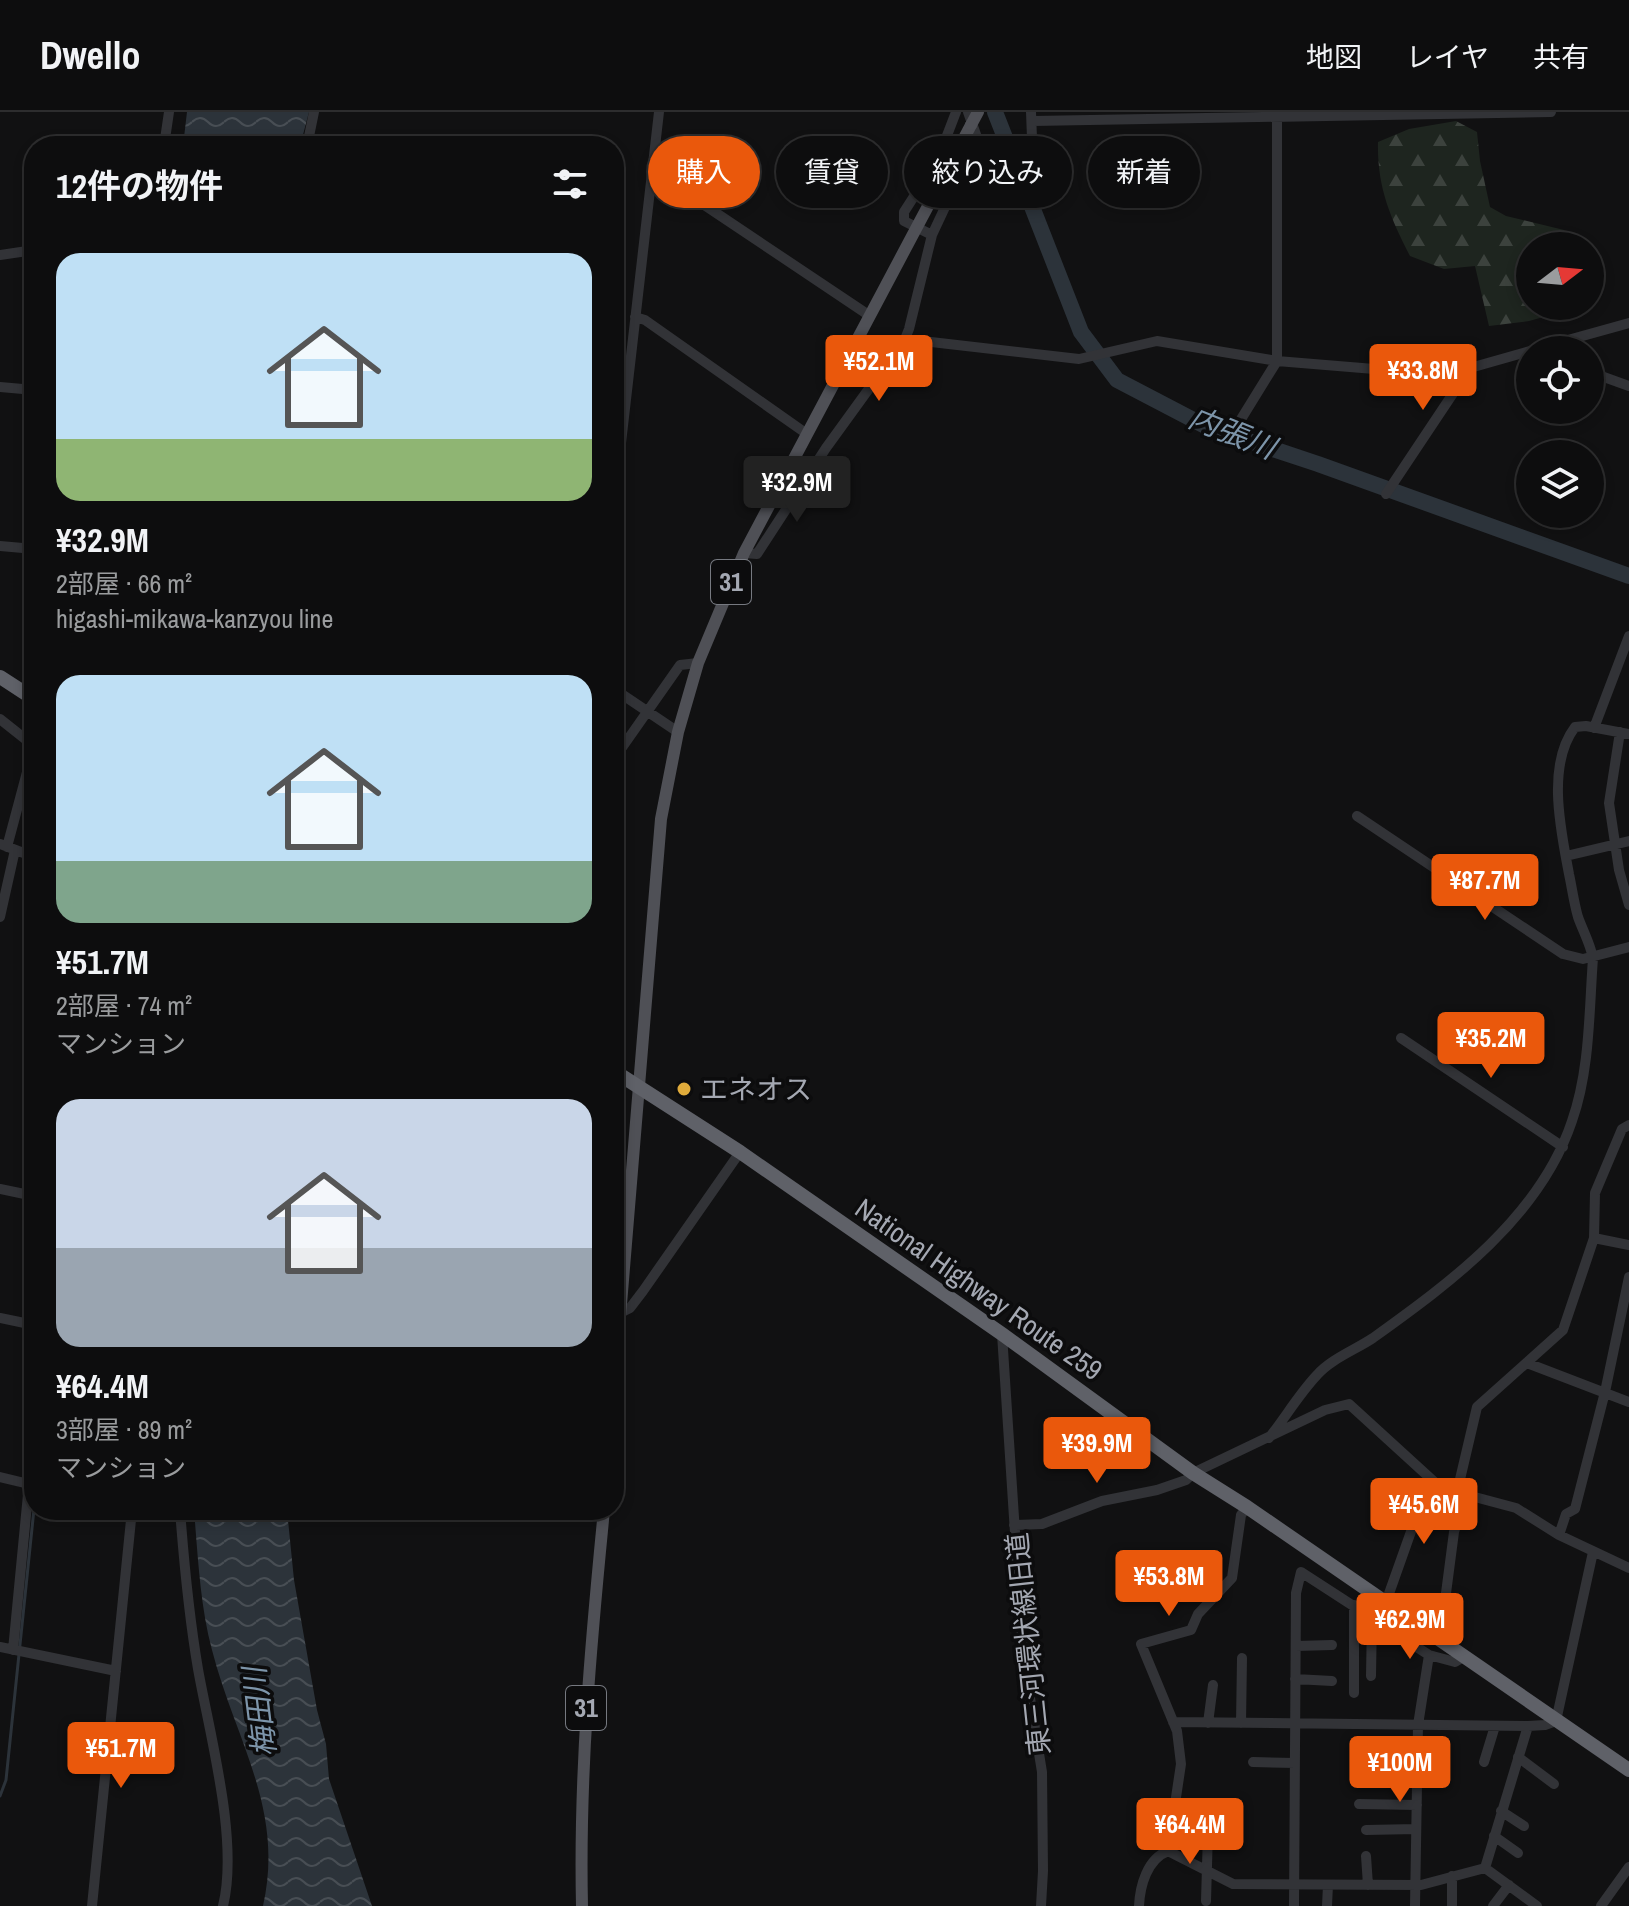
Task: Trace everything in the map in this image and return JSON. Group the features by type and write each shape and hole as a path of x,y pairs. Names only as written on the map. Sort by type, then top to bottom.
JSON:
{"highway":[{"path":"0,677 24,693"},
{"name":"National Highway Route 259","path":"624,1077 740,1152 1002,1334 1193,1473 1629,1770"}],"main road":[{"name":"31","path":"624,1265 661,819 678,732 698,663 744,553 870,316 970,118 978,112"},
{"name":"31","path":"582,1906 580,1837 588,1673 603,1520"}],"street":[{"path":"165,136 169,112"},
{"path":"309,136 314,112"},
{"path":"656,136 659,112"},
{"path":"932,235 904,221 904,212 938,159 956,112"},
{"path":"1032,116 1551,112"},
{"path":"1230,437 1277,361 1277,114"},
{"path":"744,553 757,554 826,448 905,339 932,235 962,171 979,143 970,118"},
{"path":"624,415 648,205"},
{"path":"709,208 870,316"},
{"path":"0,255 24,251"},
{"path":"635,317 645,320 807,434"},
{"path":"1583,336 1629,323"},
{"path":"905,339 1086,359 1157,341 1277,361 1435,374 1516,355"},
{"path":"1386,494 1470,368"},
{"path":"1604,377 1629,386"},
{"path":"0,387 24,389"},
{"path":"0,546 24,548"},
{"path":"1594,728 1626,656 1629,636"},
{"path":"624,745 680,665 698,663"},
{"path":"624,696 678,732"},
{"path":"0,719 24,738"},
{"path":"1269,1438 1318,1373 1371,1339 1466,1268 1532,1196 1563,1147 1582,1082 1593,958 1591,945 1578,917 1557,804 1562,760 1575,727 1625,733 1609,803 1629,905"},
{"path":"0,917 7,847 24,783"},
{"path":"1357,816 1563,954 1593,958 1629,947"},
{"path":"1566,856 1629,841"},
{"path":"1401,1038 1563,1147"},
{"path":"1440,1639 1454,1532 1477,1407 1563,1330 1594,1238 1595,1193 1622,1129 1629,1125"},
{"path":"624,1311 643,1291 740,1152"},
{"path":"0,1189 24,1194"},
{"path":"1594,1238 1629,1245"},
{"path":"1559,1535 1566,1514 1575,1509 1605,1392 1629,1277"},
{"path":"0,1318 24,1323"},
{"name":"東三河環状線旧道","path":"1002,1334 1023,1655 1042,1772 1041,1906"},
{"path":"1527,1363 1629,1402"},
{"path":"1014,1525 1042,1524 1102,1501 1157,1490 1186,1480 1193,1473 1325,1410 1349,1404 1441,1488 1516,1508 1559,1535 1629,1568"},
{"path":"0,1477 24,1482"},
{"path":"1386,1602 1430,1478"},
{"path":"1168,1851 1181,1764 1177,1731 1141,1644 1191,1630 1198,1614 1229,1582 1234,1568 1241,1515 1247,1507"},
{"path":"17,1651 29,1520"},
{"path":"92,1906 131,1520"},
{"path":"181,1520 198,1666 225,1821 228,1872 223,1906"},
{"path":"1173,1722 1528,1726 1556,1721 1593,1552"},
{"path":"1294,1906 1296,1593 1301,1572 1429,1655 1455,1662 1465,1656"},
{"path":"1354,1605 1354,1693"},
{"path":"1371,1676 1372,1617"},
{"path":"1296,1646 1332,1645"},
{"path":"0,1647 116,1671"},
{"path":"1415,1906 1418,1725 1429,1655"},
{"path":"1241,1723 1242,1658"},
{"path":"1295,1679 1332,1681"},
{"path":"1208,1723 1213,1685"},
{"path":"1484,1762 1495,1726"},
{"path":"1485,1868 1528,1726"},
{"path":"1518,1757 1554,1784"},
{"path":"1253,1762 1295,1763"},
{"path":"1359,1804 1417,1805"},
{"path":"1501,1811 1524,1826"},
{"path":"1366,1830 1416,1829"},
{"path":"1206,1901 1208,1831"},
{"path":"1494,1836 1518,1853"},
{"path":"1139,1906 1141,1882 1161,1853 1168,1851 1233,1884 1415,1884 1485,1868 1537,1906"},
{"path":"1366,1856 1368,1885"},
{"path":"1601,1906 1629,1867"},
{"path":"1452,1876 1452,1905"},
{"path":"1327,1906 1328,1885"},
{"path":"1493,1906 1509,1885"}],"green space":[{"path":"1456,121 1477,132 1490,207 1506,216 1564,230 1516,232 1516,320 1533,320 1489,326 1475,266 1444,269 1410,256 1386,201 1378,158 1378,142 1409,129"}],"water":[{"path":"187,112 309,112 303,136 184,136"},
{"name":"梅田川","path":"195,1520 288,1520 294,1580 326,1744 329,1779 372,1906 263,1906 268,1871 268,1838 263,1806 212,1650 200,1581"}],"waterway":[{"name":"内張川","path":"995,112 1081,332 1117,380 1207,427 1629,576"},
{"path":"0,1796 6,1780 33,1520"}],"place":[{"name":"エネオス","path":"684,1089"}]}
